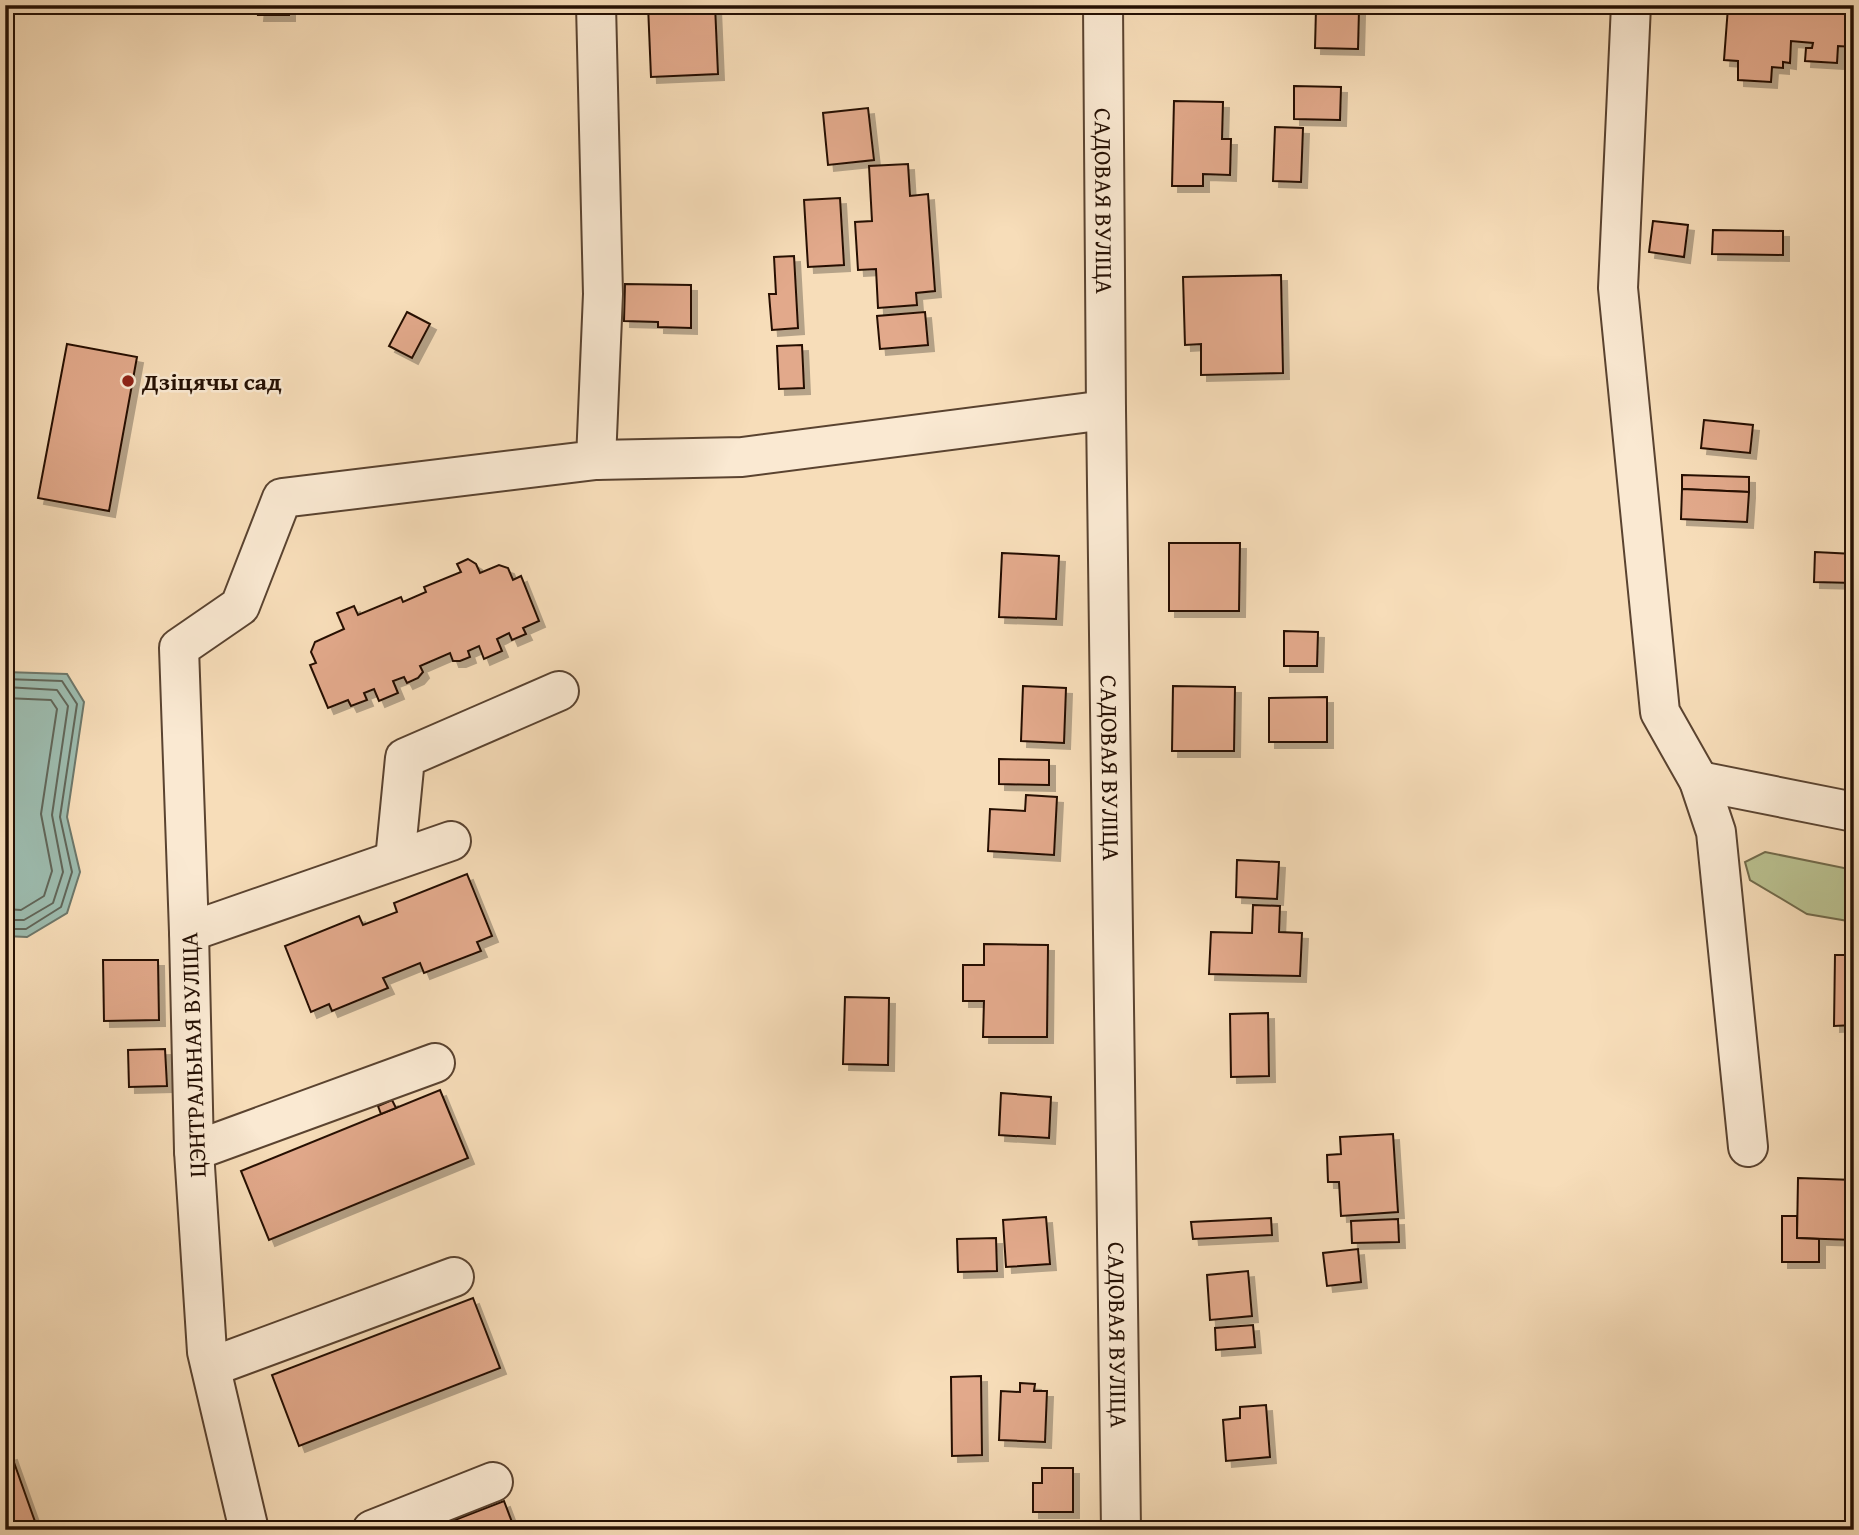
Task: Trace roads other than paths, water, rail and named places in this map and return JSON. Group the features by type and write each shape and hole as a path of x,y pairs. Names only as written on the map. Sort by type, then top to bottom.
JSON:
{"street":[{"path":"596,5 603,294 596,460 741,457 1106,410"},
{"name":"САДОВАЯ ВУЛІЦА","path":"1103,5 1121,1530"},
{"path":"1632,5 1618,288 1660,712 1699,781 1716,832 1748,1147"},
{"name":"ЦЭНТРАЛЬНАЯ ВУЛІЦА","path":"249,1530 208,1352 194,1151 179,648 240,606 282,498 596,460"},
{"path":"395,860 405,758 559,691"},
{"path":"1699,781 1854,812"},
{"path":"189,932 451,841"},
{"path":"194,1151 435,1063"},
{"path":"211,1367 454,1277"},
{"path":"372,1530 493,1482"}],"water":[{"path":"5,672 67,674 84,702 67,817 80,872 67,913 27,937 5,936"}],"place":[{"name":"Дзіцячы сад","path":"128,381"}]}
